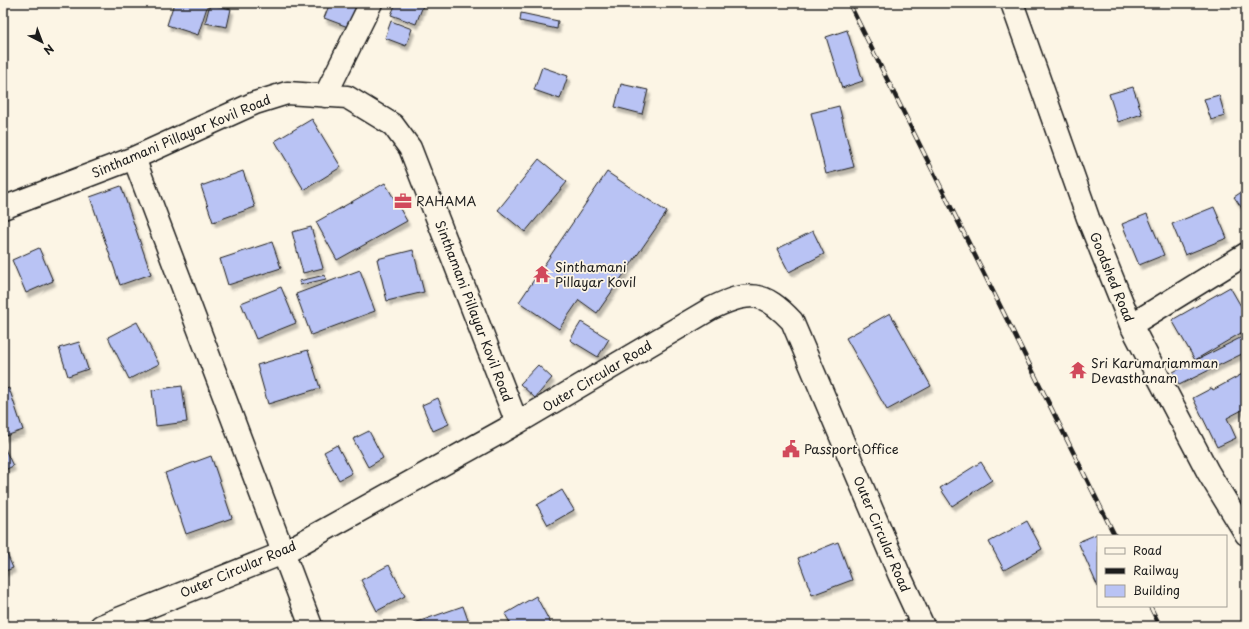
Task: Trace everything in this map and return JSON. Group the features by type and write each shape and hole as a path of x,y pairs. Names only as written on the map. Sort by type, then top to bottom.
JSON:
{"street":[{"path":"325,96 371,3"},
{"name":"Goodshed Road","path":"1012,3 1088,218 1131,324 1208,472 1246,534"},
{"name":"Sinthamani Pillayar Kovil Road","path":"3,208 134,158 255,103 287,93 347,97 393,125 410,148 517,424"},
{"path":"134,158 311,626"},
{"path":"1131,324 1246,254"},
{"name":"Outer Circular Road","path":"101,626 283,552 517,424 706,312 734,297 753,296 776,305 792,321 899,574 923,626"}],"building":[{"path":"174,3 208,4 198,35 167,25"},
{"path":"330,3 357,3 348,27 324,18"},
{"path":"396,3 424,3 416,24 391,15"},
{"path":"210,4 231,9 227,27 205,23"},
{"path":"521,13 558,21 557,29 520,21"},
{"path":"391,21 412,29 406,46 385,38"},
{"path":"847,30 863,81 842,88 826,37"},
{"path":"542,67 568,76 560,99 534,90"},
{"path":"621,84 648,90 642,114 615,107"},
{"path":"1133,87 1142,114 1118,122 1109,94"},
{"path":"1219,95 1225,116 1211,120 1204,99"},
{"path":"839,106 854,167 826,174 811,113"},
{"path":"312,119 341,167 304,190 275,141"},
{"path":"539,159 567,182 525,232 498,210"},
{"path":"243,171 255,207 213,222 201,186"},
{"path":"607,172 667,212 597,313 579,300 559,329 519,302"},
{"path":"385,183 407,221 337,260 316,222"},
{"path":"121,186 151,274 120,285 90,197"},
{"path":"1246,189 1246,214 1234,197"},
{"path":"1214,207 1227,238 1185,255 1172,224"},
{"path":"1147,214 1164,255 1139,265 1122,224"},
{"path":"311,227 323,268 303,273 292,232"},
{"path":"813,231 824,254 789,272 777,249"},
{"path":"272,242 281,268 228,285 220,259"},
{"path":"39,248 53,281 26,293 12,260"},
{"path":"413,250 424,292 387,301 377,259"},
{"path":"360,270 375,311 311,335 296,294"},
{"path":"325,275 326,279 300,285 299,281"},
{"path":"281,287 296,323 256,339 241,303"},
{"path":"1230,287 1246,315 1246,330 1195,360 1172,320"},
{"path":"890,313 931,386 887,410 846,338"},
{"path":"137,322 159,364 129,379 108,337"},
{"path":"581,322 609,339 598,357 570,340"},
{"path":"1246,335 1246,352 1179,385 1173,372"},
{"path":"79,342 88,369 68,376 59,348"},
{"path":"308,350 320,388 268,404 257,365"},
{"path":"538,365 552,378 535,398 520,384"},
{"path":"1246,372 1246,408 1227,418 1236,438 1217,447 1193,398 1212,388 1213,390"},
{"path":"182,386 187,422 156,426 152,390"},
{"path":"9,388 23,430 3,437 3,390"},
{"path":"438,398 449,424 433,431 422,405"},
{"path":"369,431 383,458 368,467 353,439"},
{"path":"3,445 13,466 3,471"},
{"path":"337,445 352,473 339,480 324,452"},
{"path":"211,456 232,518 186,534 165,473"},
{"path":"981,462 992,480 952,506 940,488"},
{"path":"562,490 574,510 548,525 537,505"},
{"path":"1027,521 1042,549 1004,570 989,542"},
{"path":"1097,534 1097,585 1078,542"},
{"path":"838,542 852,580 812,595 798,558"},
{"path":"3,545 13,568 3,572"},
{"path":"389,565 405,596 377,611 361,580"},
{"path":"536,596 552,626 512,626 505,614"},
{"path":"463,606 470,626 406,626"}],"railway":[{"path":"849,3 1115,535"},
{"path":"1150,607 1160,626"}],"place":[{"name":"RAHAMA","path":"403,201"},
{"name":"Sinthamani Pillayar Kovil","path":"542,274"},
{"name":"Sri Karumariamman Devasthanam","path":"1078,370"},
{"name":"Passport Office","path":"791,449"}]}
